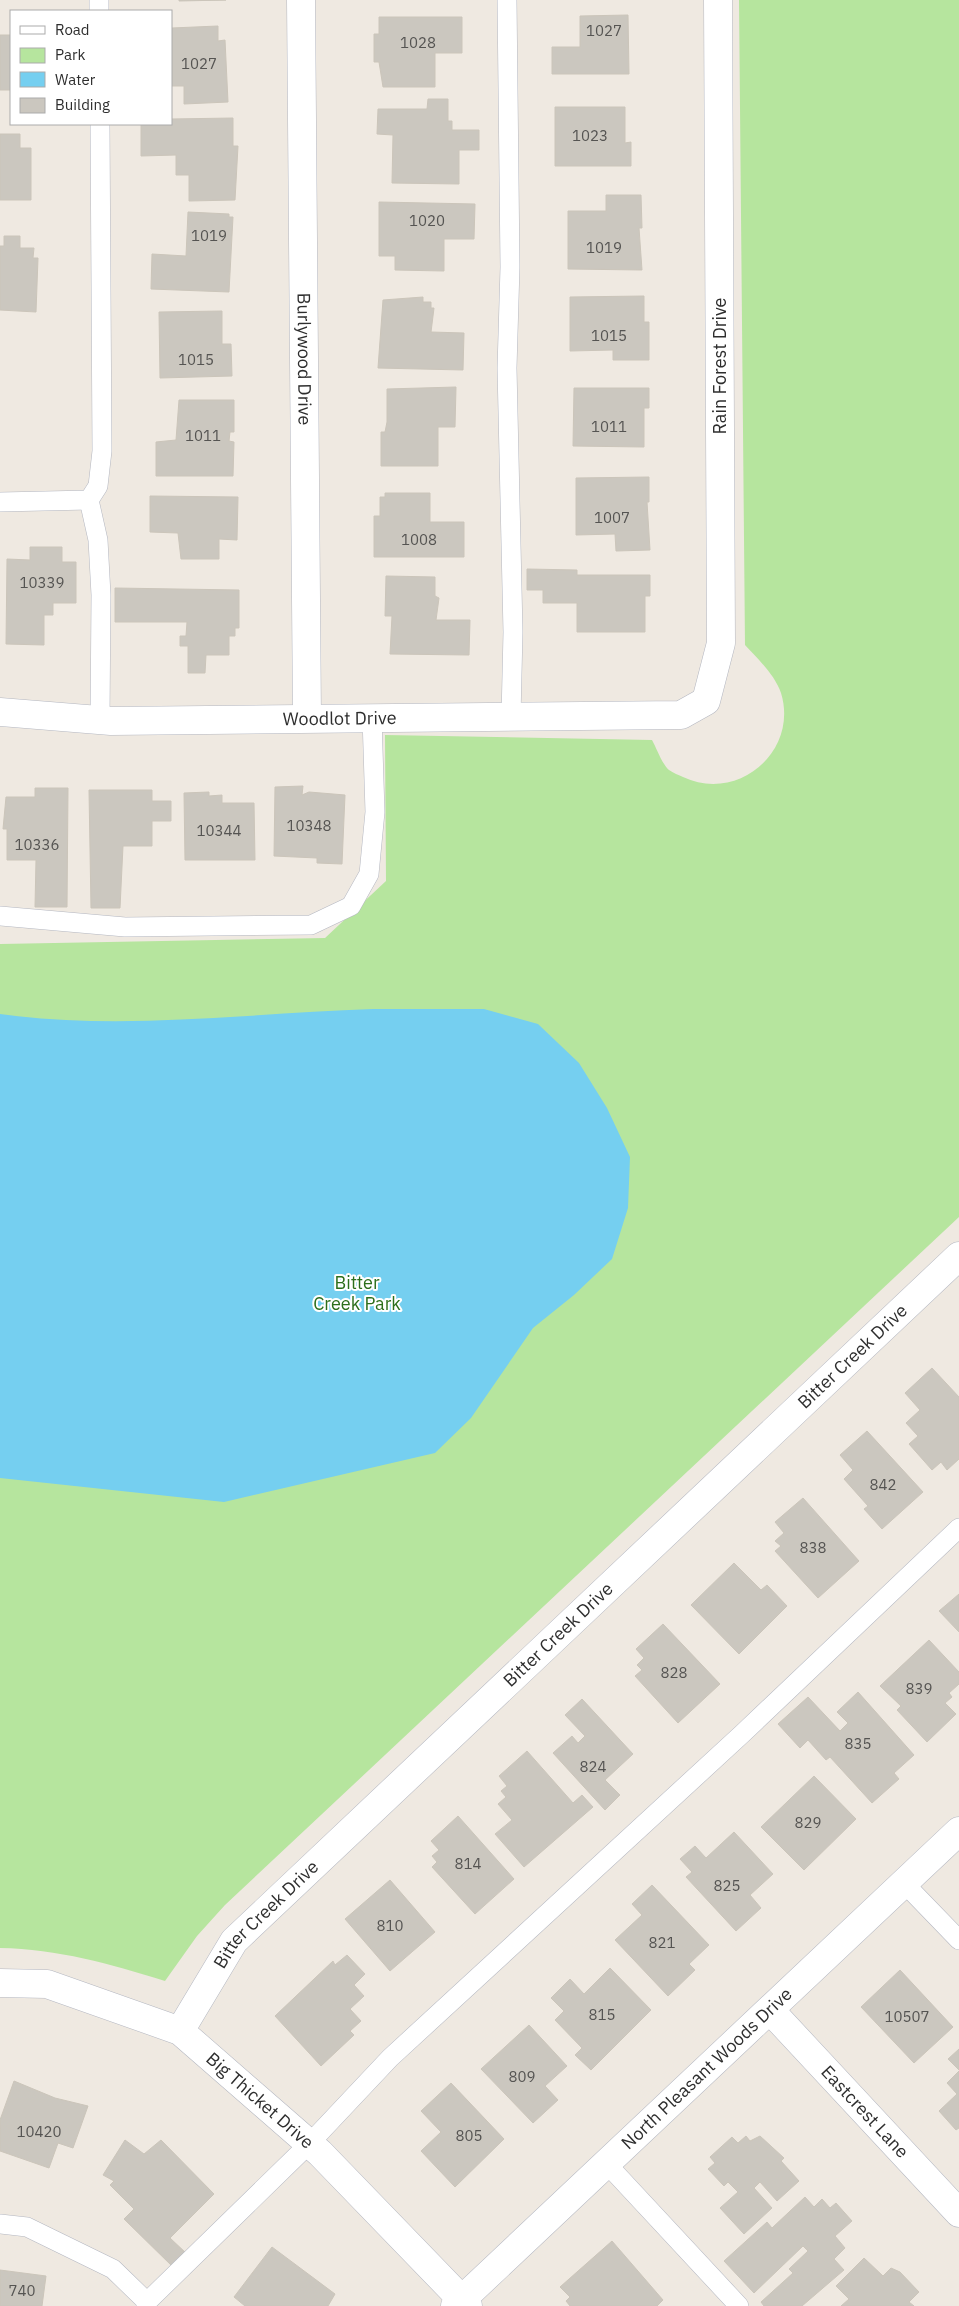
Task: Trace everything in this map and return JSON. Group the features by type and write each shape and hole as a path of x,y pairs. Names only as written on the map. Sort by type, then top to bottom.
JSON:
{"street":[{"name":"Burlywood Drive","path":"301,0 307,718"},
{"name":"Rain Forest Drive","path":"681,715 706,701 721,643 718,0"},
{"name":"Woodlot Drive","path":"0,712 100,720 681,715"},
{"name":"Bitter Creek Drive","path":"180,2031 234,1941 959,1256"},
{"name":"North Pleasant Woods Drive","path":"461,2304 606,2163 959,1831"},
{"name":"Big Thicket Drive","path":"0,1984 47,1984 180,2031 309,2144 461,2304"},
{"name":"Eastcrest Lane","path":"770,2010 959,2213"}],"lane":[{"path":"507,0 510,267 507,368 512,632 511,716"},
{"path":"100,125 102,452 98,486 89,500 98,540 101,595 100,720"},
{"path":"0,502 89,500"},
{"path":"0,916 125,927 310,926 351,906 369,874 375,812 372,717"},
{"path":"0,2224 27,2227 113,2269 146,2304 309,2144 390,2058 742,1734 959,1528"},
{"path":"904,1883 959,1940"},
{"path":"606,2163 739,2306"}],"green space":[{"name":"Bitter Creek Park","path":"739,0 959,0 959,1217 225,1905 197,1936 165,1981 84,1958 43,1951 0,1948 0,944 325,938 386,881 385,735 652,740 669,770 683,777 703,783 724,783 742,777 759,767 772,752 781,735 784,715 781,693 770,673 745,645"}],"water":[{"path":"373,1009 484,1009 538,1024 579,1063 607,1108 630,1157 628,1208 612,1259 574,1295 533,1328 471,1418 435,1453 224,1502 0,1478 0,1014 47,1019 140,1021"}],"building":[{"path":"179,0 226,0 179,1"},
{"path":"628,15 629,74 552,74 552,47 580,47 580,16"},
{"path":"379,17 462,17 462,53 435,53 435,87 383,87 379,62 374,62 374,34 379,34"},
{"path":"218,26 218,41 225,40 228,102 184,104 184,86 172,86 172,28"},
{"path":"0,35 10,35 10,90 0,90"},
{"path":"428,99 448,99 448,121 452,121 452,130 479,130 479,150 459,150 459,184 392,183 393,135 377,134 378,109 427,109"},
{"path":"555,107 625,107 625,143 631,142 631,166 555,166"},
{"path":"233,118 233,146 238,146 235,200 189,201 189,175 176,175 176,155 141,156 141,125 172,125 172,119"},
{"path":"0,134 20,134 20,148 31,148 31,200 0,200"},
{"path":"606,195 641,195 642,228 639,228 642,270 568,269 568,211 606,211"},
{"path":"379,202 475,204 474,239 444,239 444,271 395,270 395,256 379,256"},
{"path":"188,212 229,214 229,217 233,217 229,292 151,289 152,254 186,256"},
{"path":"4,236 20,236 20,248 34,248 33,258 38,258 36,312 0,310 0,246 4,246"},
{"path":"644,296 644,322 649,322 649,360 613,360 613,350 570,351 570,297"},
{"path":"423,297 423,302 431,302 431,308 434,308 431,332 464,333 463,370 378,368 383,300"},
{"path":"222,311 222,344 231,344 232,376 160,378 159,312"},
{"path":"456,387 455,427 438,427 438,466 381,466 381,432 385,432 387,422 387,389"},
{"path":"574,388 649,388 649,408 644,408 644,447 573,446"},
{"path":"179,400 234,400 234,432 230,432 229,441 234,442 233,476 156,476 156,442 176,440"},
{"path":"649,477 649,502 647,502 650,550 616,551 615,534 576,535 576,478"},
{"path":"385,493 430,493 430,522 464,522 464,557 374,557 374,516 380,516 380,497 385,497"},
{"path":"150,496 238,497 237,540 219,539 219,559 181,559 178,533 150,532"},
{"path":"30,547 62,547 62,562 76,562 76,603 53,603 53,615 44,615 44,645 6,644 7,559 30,560"},
{"path":"527,569 577,570 577,575 650,575 650,596 645,596 645,632 577,632 577,603 543,603 543,590 527,590"},
{"path":"386,576 435,577 435,596 439,598 436,620 470,620 469,655 390,654 392,616 385,616"},
{"path":"115,588 239,590 239,628 235,628 235,636 229,636 229,655 206,655 205,673 188,673 188,646 180,646 180,636 186,636 187,622 115,622"},
{"path":"303,786 302,795 309,792 345,795 342,864 317,863 317,858 274,856 275,787"},
{"path":"35,788 68,788 67,907 35,907 36,860 7,860 7,829 3,829 6,797 35,797"},
{"path":"89,790 152,790 152,801 171,801 171,821 152,821 152,846 123,846 120,908 91,908"},
{"path":"209,792 209,796 222,795 222,803 254,803 255,860 185,860 184,793"},
{"path":"932,1368 959,1397 959,1459 947,1470 941,1462 932,1470 909,1444 918,1436 906,1423 920,1410 905,1393"},
{"path":"867,1431 923,1492 882,1529 864,1509 868,1506 844,1479 853,1470 840,1455"},
{"path":"803,1498 859,1561 818,1598 775,1551 781,1546 775,1541 784,1533 775,1522"},
{"path":"734,1563 761,1590 767,1585 787,1606 739,1654 691,1605"},
{"path":"959,1594 959,1632 939,1611"},
{"path":"663,1624 720,1684 678,1723 635,1676 642,1670 637,1665 644,1658 636,1649"},
{"path":"929,1640 959,1672 959,1684 949,1693 952,1697 945,1703 956,1714 927,1742 897,1710 901,1706 880,1686"},
{"path":"858,1692 914,1755 894,1773 899,1779 872,1803 830,1757 826,1760 808,1740 800,1748 778,1724 808,1697 840,1731 848,1723 837,1712"},
{"path":"582,1699 633,1754 605,1780 620,1795 605,1810 553,1753 572,1736 578,1743 585,1736 565,1715"},
{"path":"527,1751 573,1803 582,1795 593,1807 524,1867 495,1834 512,1820 498,1804 506,1797 501,1791 507,1786 499,1776"},
{"path":"814,1776 856,1819 804,1870 761,1827"},
{"path":"458,1816 514,1879 475,1914 432,1867 437,1862 432,1856 439,1850 431,1841"},
{"path":"734,1832 773,1874 750,1895 761,1908 736,1931 686,1877 692,1872 680,1859 695,1846 706,1858"},
{"path":"390,1880 435,1932 390,1971 345,1919"},
{"path":"652,1885 709,1945 689,1964 695,1970 668,1996 615,1940 642,1915 632,1904"},
{"path":"347,1955 365,1974 354,1985 364,1996 350,2009 361,2021 350,2031 354,2035 321,2066 275,2016 333,1961 335,1965"},
{"path":"610,1968 651,2010 591,2070 575,2055 582,2048 555,2020 564,2011 551,1998 570,1979 584,1994"},
{"path":"900,1970 953,2027 914,2063 861,2007"},
{"path":"529,2025 567,2066 545,2086 558,2100 533,2123 481,2069"},
{"path":"959,2049 959,2070 948,2059"},
{"path":"959,2071 959,2128 956,2130 939,2111 957,2094 947,2083"},
{"path":"14,2081 55,2098 88,2106 73,2148 58,2143 49,2168 0,2151 0,2120"},
{"path":"451,2083 504,2139 455,2187 421,2151 441,2132 421,2111"},
{"path":"746,2136 750,2141 760,2136 784,2158 781,2161 799,2181 777,2201 760,2182 754,2188 772,2208 744,2234 720,2208 738,2192 728,2182 724,2186 708,2169 715,2163 710,2157 732,2137 738,2143"},
{"path":"125,2140 144,2154 161,2140 214,2194 170,2238 187,2254 173,2267 124,2219 134,2209 110,2185 114,2181 103,2175"},
{"path":"805,2197 814,2207 822,2199 830,2208 836,2203 852,2221 835,2236 845,2248 834,2259 844,2270 802,2306 764,2306 761,2302 793,2273 789,2269 808,2251 803,2246 754,2293 724,2261 767,2222 772,2228"},
{"path":"612,2241 663,2300 657,2306 570,2306 566,2301 570,2297 560,2287"},
{"path":"272,2247 335,2294 328,2306 245,2306 234,2297"},
{"path":"864,2258 883,2276 891,2268 900,2272 919,2292 909,2302 914,2306 841,2306 849,2299 836,2286"},
{"path":"0,2270 46,2276 42,2306 0,2306"}]}
